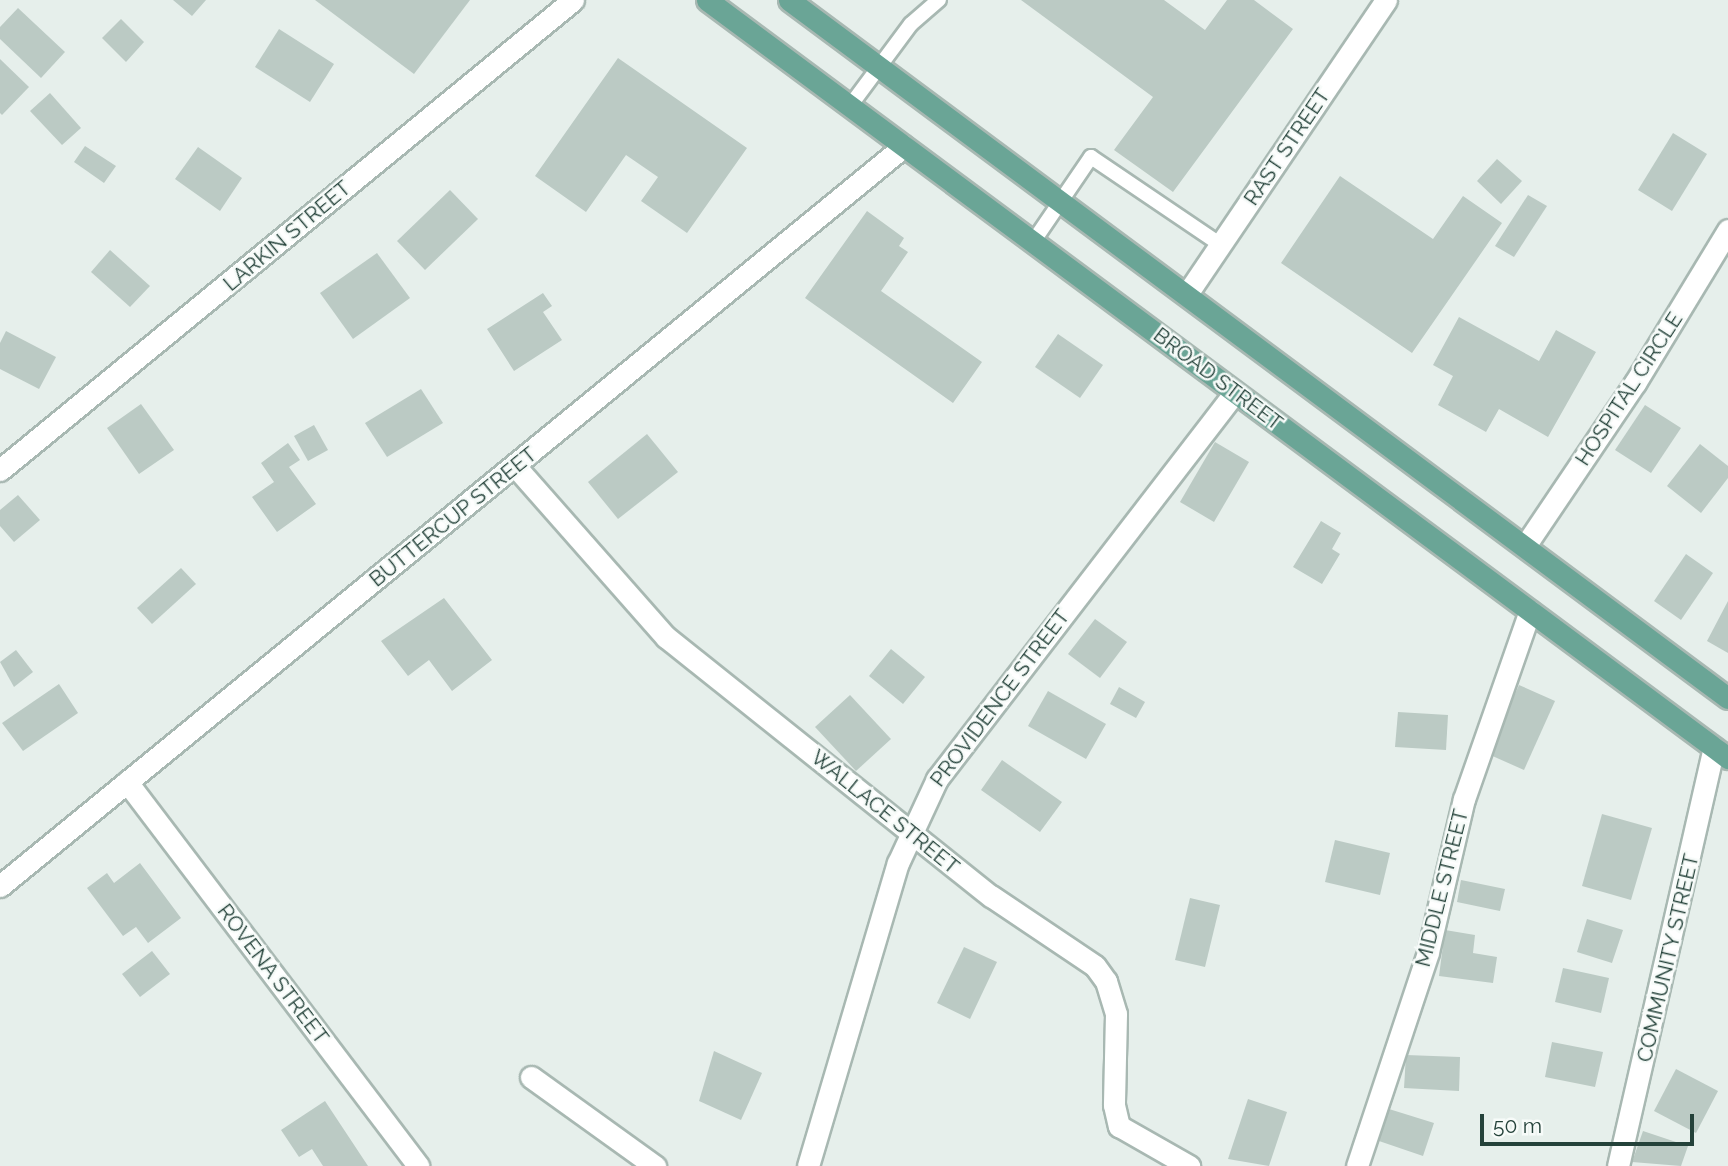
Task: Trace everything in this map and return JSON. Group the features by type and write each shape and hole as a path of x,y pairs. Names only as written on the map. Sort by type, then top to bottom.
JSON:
{"main road":[{"name":"BROAD STREET","path":"707,0 1721,753"},
{"path":"789,0 1728,698"}],"street":[{"name":"LARKIN STREET","path":"0,470 573,0"},
{"name":"RAST STREET","path":"1187,294 1385,0"},
{"name":"BUTTERCUP STREET","path":"0,886 904,146"},
{"name":"HOSPITAL CIRCLE","path":"1525,546 1635,383 1728,230"},
{"name":"PROVIDENCE STREET","path":"808,1166 879,919 911,832 937,779 1236,392"},
{"name":"WALLACE STREET","path":"515,466 666,637 991,896 1095,966 1106,981 1116,1014 1114,1105 1119,1126 1189,1166"},
{"name":"MIDDLE STREET","path":"1357,1166 1428,953 1464,799 1531,611"},
{"name":"COMMUNITY STREET","path":"1618,1166 1721,753"},
{"name":"ROVENA STREET","path":"127,782 418,1166"},
{"path":"531,1077 655,1166"}],"lane":[{"path":"850,106 911,24 939,0"},
{"path":"1033,242 1091,157 1221,245"}],"building":[{"path":"173,0 206,0 192,16"},
{"path":"315,0 470,0 414,74"},
{"path":"1021,0 1164,0 1205,30 1227,0 1254,0 1293,29 1173,192 1114,150 1153,97"},
{"path":"18,8 65,52 41,78 0,39 0,27"},
{"path":"121,19 144,42 126,62 102,38"},
{"path":"279,29 334,64 310,102 255,67"},
{"path":"618,58 747,148 687,233 641,201 658,177 626,155 586,212 535,176"},
{"path":"0,59 29,87 2,115 0,113"},
{"path":"50,93 81,128 62,145 30,111"},
{"path":"1673,133 1707,154 1672,211 1638,190"},
{"path":"85,146 116,166 104,183 74,162"},
{"path":"198,147 242,178 220,211 175,179"},
{"path":"1497,159 1522,181 1501,204 1477,181"},
{"path":"1340,176 1433,239 1463,196 1502,223 1412,353 1281,263"},
{"path":"450,190 478,219 425,270 397,241"},
{"path":"1528,195 1547,206 1514,257 1495,246"},
{"path":"867,211 904,238 899,246 908,252 881,291 982,362 953,403 805,298"},
{"path":"110,250 150,286 130,307 91,272"},
{"path":"377,253 410,298 353,339 320,293"},
{"path":"543,293 552,306 543,312 562,340 514,371 487,329"},
{"path":"1459,317 1539,361 1556,330 1596,352 1548,437 1499,409 1486,432 1438,405 1453,376 1433,365"},
{"path":"6,331 56,357 39,389 0,369 0,343"},
{"path":"1058,334 1103,365 1080,398 1035,367"},
{"path":"421,389 443,423 387,457 365,423"},
{"path":"141,404 174,450 139,474 107,428"},
{"path":"1645,405 1681,428 1651,473 1615,450"},
{"path":"314,425 328,450 308,461 294,436"},
{"path":"647,434 678,472 618,519 588,482"},
{"path":"1215,442 1249,462 1214,522 1180,502"},
{"path":"288,443 300,460 289,467 316,504 277,532 252,497 274,482 261,463"},
{"path":"1700,444 1728,466 1728,478 1701,513 1667,486"},
{"path":"18,495 40,520 14,542 0,526 0,510"},
{"path":"1321,521 1341,533 1332,549 1340,554 1322,584 1293,567"},
{"path":"1686,554 1713,573 1681,620 1654,601"},
{"path":"181,568 196,584 152,624 137,608"},
{"path":"444,598 492,660 452,691 429,660 408,676 381,641"},
{"path":"1728,601 1728,653 1707,641"},
{"path":"1095,619 1127,642 1100,678 1068,654"},
{"path":"891,649 925,677 903,704 869,676"},
{"path":"16,650 33,672 14,687 0,662"},
{"path":"59,684 78,713 23,751 2,723"},
{"path":"1519,685 1555,701 1524,770 1488,754"},
{"path":"1119,687 1145,702 1136,718 1110,704"},
{"path":"1048,691 1106,724 1086,759 1028,726"},
{"path":"850,695 891,739 856,771 815,727"},
{"path":"1398,712 1448,715 1446,750 1395,747"},
{"path":"1002,760 1062,802 1040,832 981,790"},
{"path":"1602,814 1652,828 1631,900 1582,886"},
{"path":"1335,840 1390,853 1380,895 1325,882"},
{"path":"140,863 181,918 148,943 136,927 123,936 87,888 107,873 114,883"},
{"path":"1461,880 1505,889 1500,911 1457,902"},
{"path":"1190,898 1220,905 1205,967 1175,960"},
{"path":"1587,919 1623,930 1612,963 1577,952"},
{"path":"1445,930 1475,935 1473,953 1497,957 1493,983 1439,976"},
{"path":"964,947 997,962 970,1019 937,1003"},
{"path":"152,951 170,974 140,997 122,974"},
{"path":"1563,968 1609,978 1601,1013 1555,1002"},
{"path":"1552,1042 1603,1052 1595,1087 1545,1077"},
{"path":"714,1051 762,1073 741,1120 699,1101"},
{"path":"1406,1055 1460,1057 1459,1091 1404,1088"},
{"path":"1676,1069 1718,1091 1696,1133 1654,1111"},
{"path":"1248,1099 1287,1112 1269,1166 1228,1159"},
{"path":"325,1101 368,1166 323,1166 312,1149 299,1157 281,1130"},
{"path":"1389,1109 1434,1123 1423,1156 1379,1141"},
{"path":"1643,1131 1688,1146 1681,1166 1632,1162"}]}
